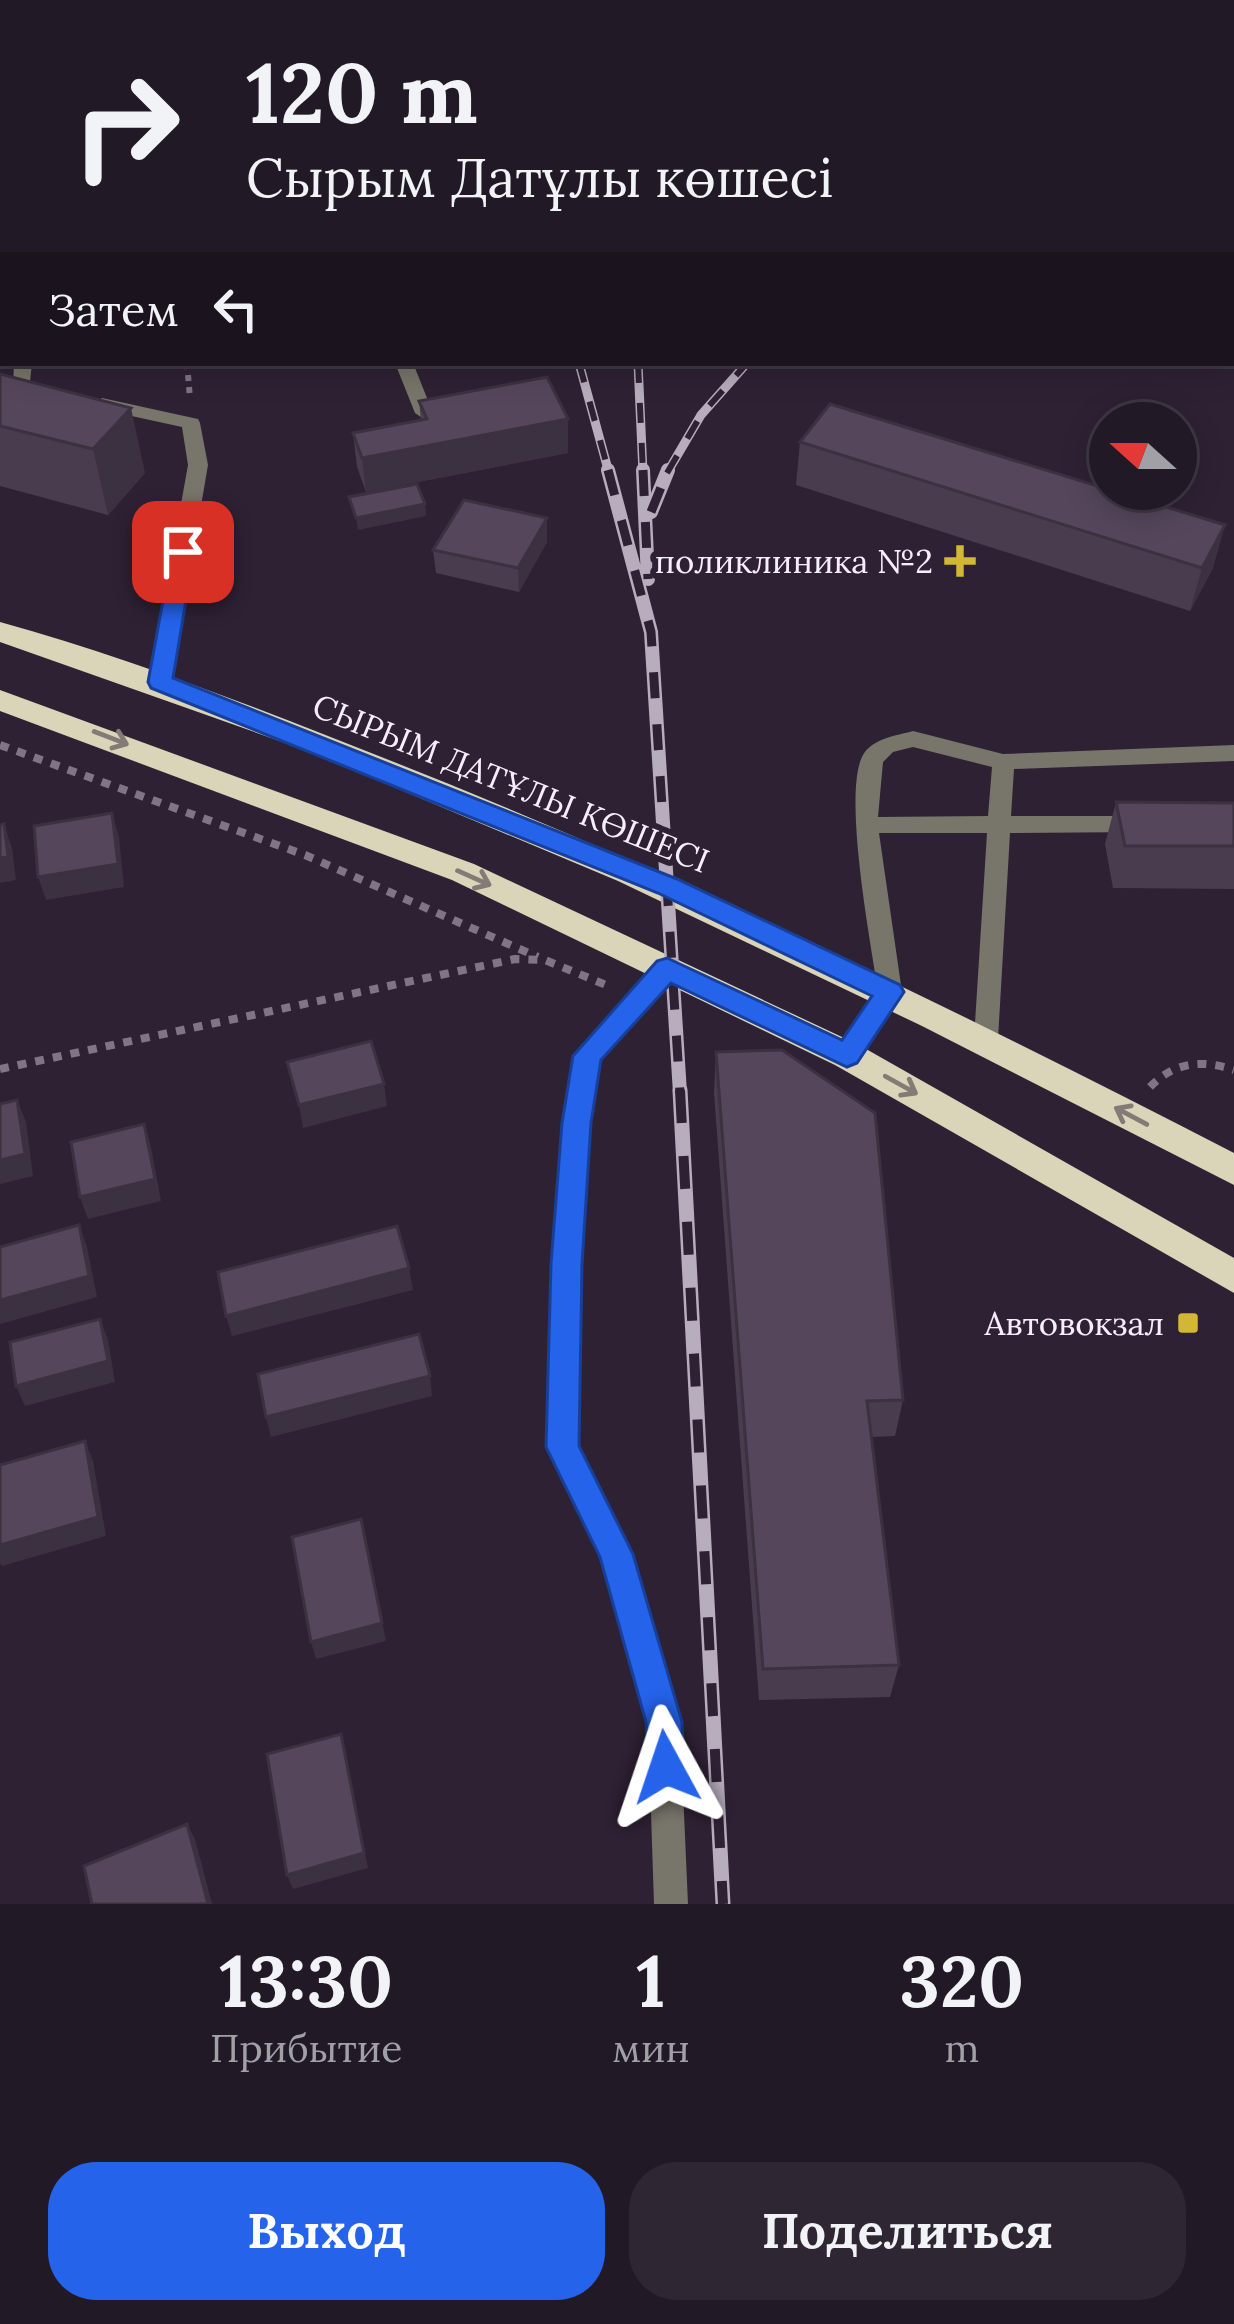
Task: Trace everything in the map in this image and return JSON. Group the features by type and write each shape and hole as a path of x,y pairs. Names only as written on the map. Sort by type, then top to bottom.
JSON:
{"highway":[{"name":"СЫРЫМ ДАТҰЛЫ КӨШЕСІ","path":"0,632 160,682 667,886 986,1039 1234,1170"},
{"path":"0,700 463,872 847,1055 1234,1277"}],"street":[{"path":"22,366 22,387"},
{"path":"405,366 424,413"},
{"path":"0,382 43,392"},
{"path":"85,400 190,423 198,465 160,682"},
{"path":"847,1055 890,992 866,825 872,759 885,747 913,740 1003,762 1234,753"},
{"path":"986,1039 1003,762"},
{"path":"866,825 1001,828 1166,823"},
{"path":"667,969 587,1056 576,1123 566,1264 563,1447 616,1554 664,1722 670,1904"}],"path":[{"path":"0,745 305,855 544,960"},
{"path":"1128,1114 1160,1074 1188,1062 1213,1062 1234,1070"}],"building":[{"path":"0,374 131,408 93,449 0,426"},
{"path":"547,377 568,419 362,458 353,433 427,419 419,401"},
{"path":"830,404 1089,483 1089,510 1176,510 1225,525 1202,568 800,442"},
{"path":"417,484 425,504 356,518 349,497"},
{"path":"464,500 547,518 518,568 433,550"},
{"path":"1116,802 1234,803 1234,846 1125,846"},
{"path":"112,813 118,864 38,877 34,826"},
{"path":"4,824 8,857 0,858 0,825"},
{"path":"371,1041 384,1084 299,1105 287,1062"},
{"path":"782,1050 875,1113 903,1400 867,1401 899,1665 763,1669 716,1052"},
{"path":"17,1100 25,1154 0,1160 0,1104"},
{"path":"144,1124 155,1179 80,1197 71,1142"},
{"path":"79,1225 89,1276 0,1300 0,1247"},
{"path":"397,1226 409,1268 226,1316 218,1272"},
{"path":"100,1319 108,1361 16,1386 10,1342"},
{"path":"419,1334 430,1376 266,1417 258,1374"},
{"path":"85,1441 98,1517 0,1545 0,1465"},
{"path":"361,1519 382,1623 311,1642 292,1537"},
{"path":"341,1734 364,1853 287,1875 267,1754"},
{"path":"187,1824 208,1904 92,1904 84,1866"}],"railway":[{"path":"580,366 609,473"},
{"path":"638,366 643,473"},
{"path":"667,473 701,415 744,366"},
{"path":"608,470 651,632 680,1093"},
{"path":"643,470 648,579"},
{"path":"651,512 668,470"},
{"path":"680,1090 723,1904"}],"place":[{"name":"поликлиника №2","path":"960,561"},
{"name":"Автовокзал","path":"1188,1323"}],"route":[{"path":"183,552 160,682 667,886 890,992 847,1055 667,969 587,1056 576,1123 566,1264 563,1447 616,1554 664,1722 666,1767"}]}
